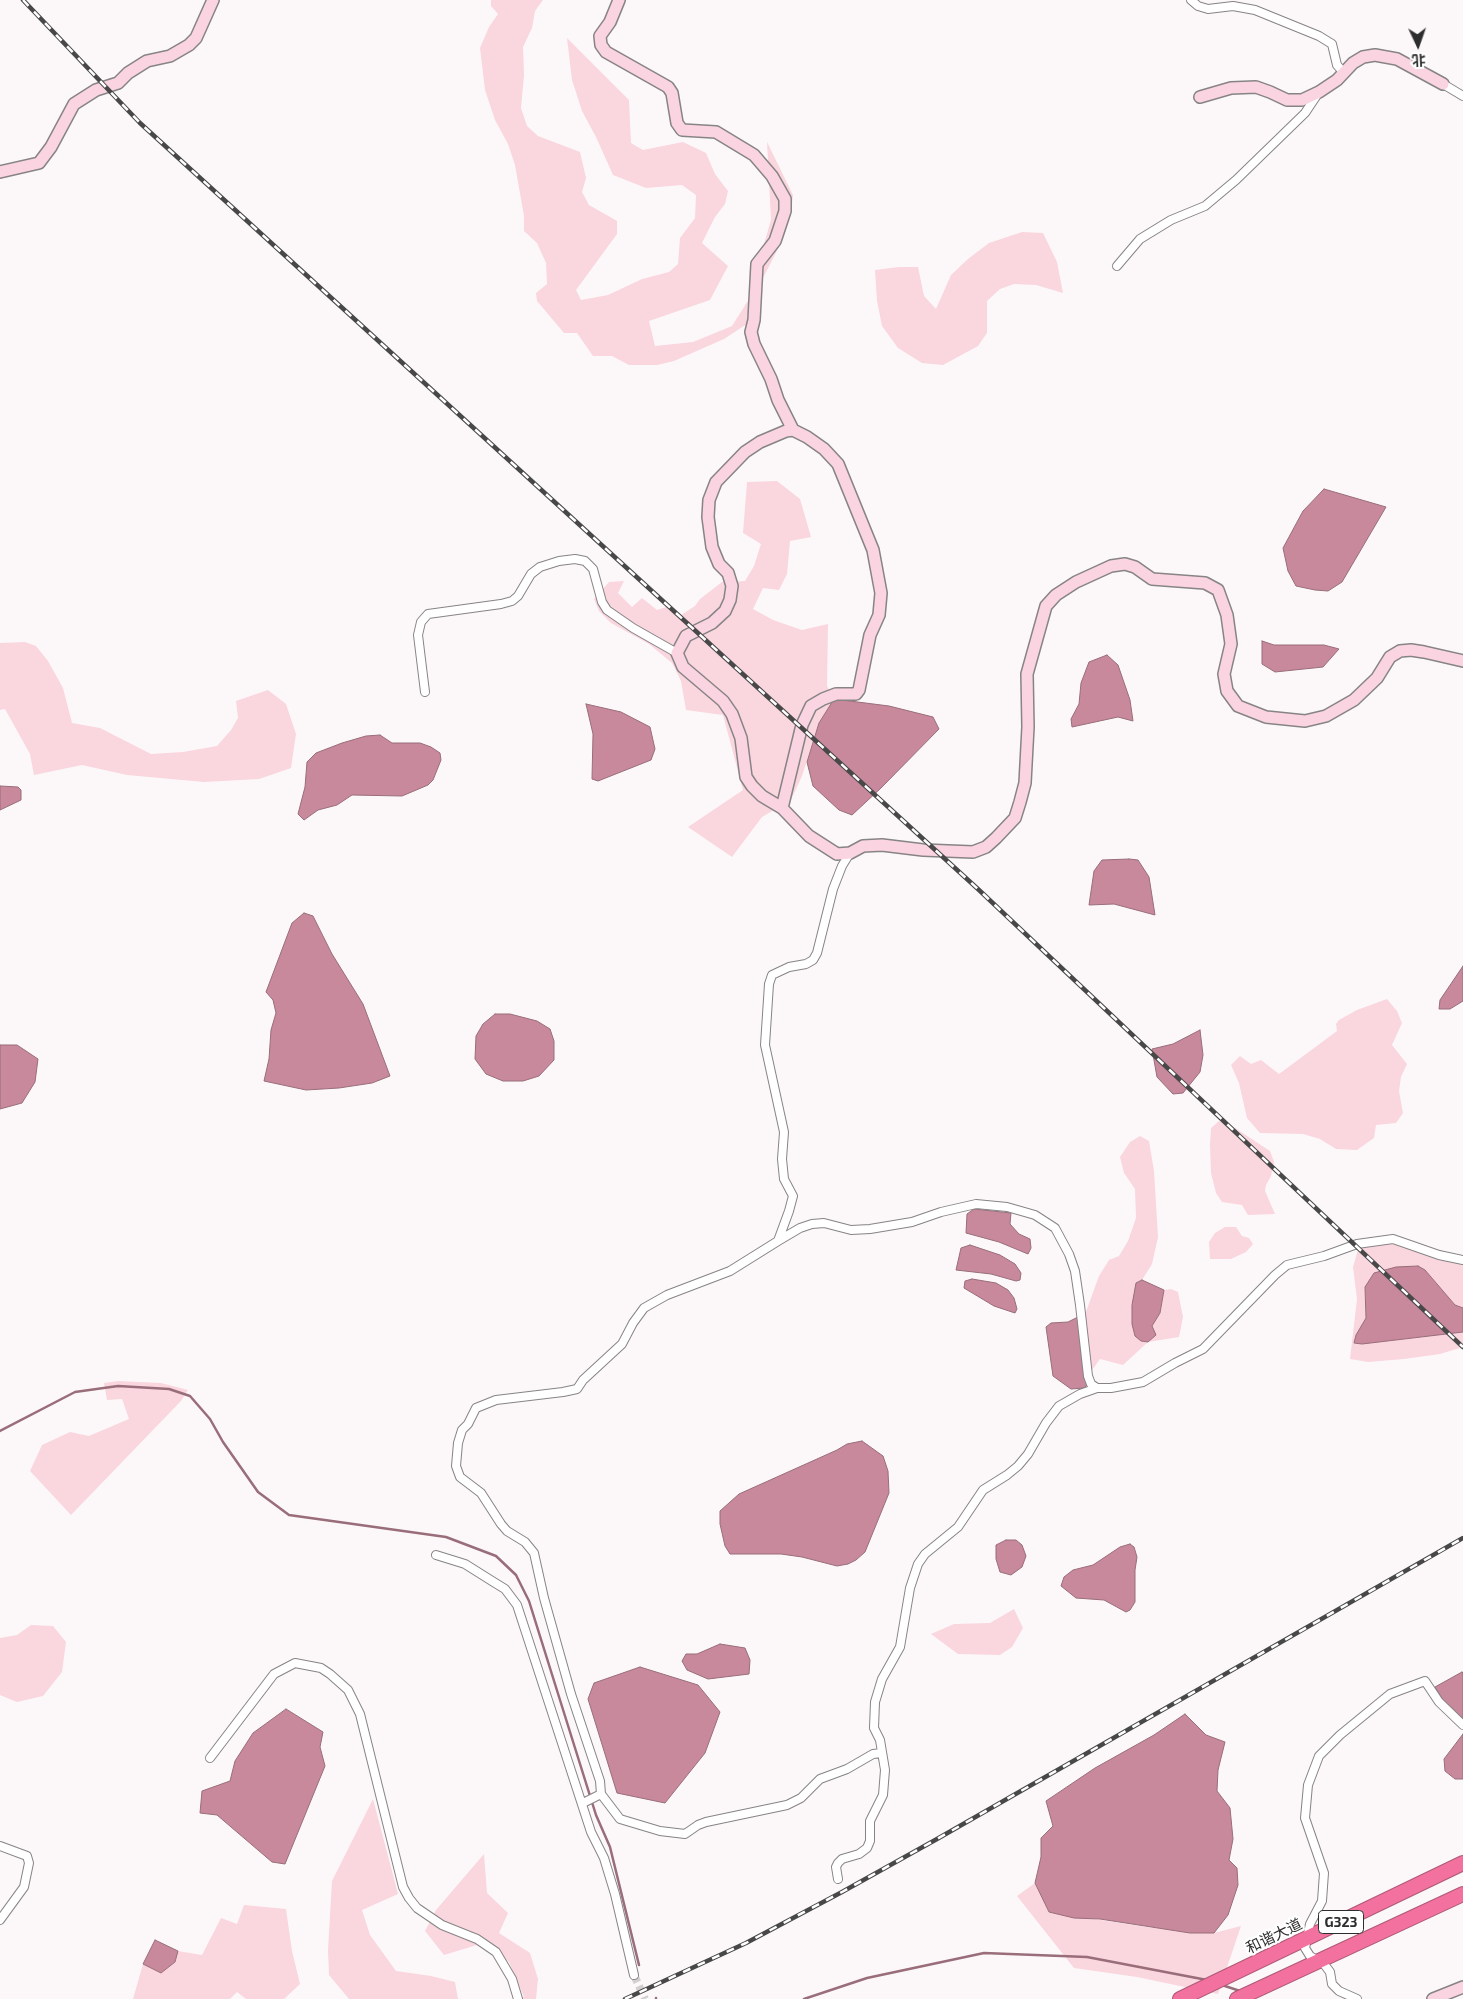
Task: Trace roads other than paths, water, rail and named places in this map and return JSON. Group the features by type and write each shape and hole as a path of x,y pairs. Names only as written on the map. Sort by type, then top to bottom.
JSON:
{"highway":[{"name":"和谐大道","path":"1180,1999 1463,1864"},
{"name":"G323","path":"1237,1999 1463,1894"}],"street":[{"path":"0,172 39,163 51,148 74,104 96,90 118,82 147,61 170,56 189,45 196,38 212,0"},
{"path":"619,0 610,22 600,36 601,45 606,52 668,86 672,93 677,123 682,130 716,132 754,155 772,176 785,199 785,211 775,241 757,264 754,320 751,332 754,344 793,430 824,449 838,464 873,550 880,593 879,615 870,635 859,690 856,694 836,694 811,706 802,724 782,808"},
{"path":"1191,0 1198,6 1208,9 1233,6 1250,9 1319,36 1332,44 1338,65 1344,73"},
{"path":"1200,97 1230,88 1256,87 1287,100 1302,100 1320,92 1363,56 1384,56 1397,59 1463,96"},
{"path":"1117,266 1140,238 1171,220 1205,206 1236,180 1305,113 1320,92"},
{"path":"677,653 686,636 712,623 725,611 730,600 732,586 728,573 719,564 712,547 708,517 709,500 716,482 745,452 774,435 793,430"},
{"path":"426,692 418,634 421,622 428,614 512,601 518,596 531,574 540,567 559,561 575,559 585,561 593,569 602,602 607,610 633,628 677,653 683,667 723,702 732,714 741,738 746,777 762,796 782,808 809,836 837,854 850,853 863,846 882,845 923,850 973,852 986,847 1015,818 1025,783 1028,727 1027,674 1046,606 1056,595 1076,582 1111,566 1125,564 1135,567 1152,579 1204,583 1218,590 1227,615 1231,644 1224,674 1228,691 1238,706 1266,717 1305,721 1326,716 1354,700 1377,678 1390,657 1400,651 1424,652 1463,661"},
{"path":"778,1241 793,1196 784,1180 782,1159 784,1132 765,1045 769,984 772,974 806,964 813,960 817,953 833,889 842,866 850,853"},
{"path":"882,1753 873,1754 847,1769 820,1779 801,1798 787,1805 706,1822 685,1834 660,1831 620,1819 601,1794 600,1781 571,1694 544,1598 534,1553 525,1542 501,1524 481,1493 460,1477 456,1466 458,1443 462,1430 468,1424 476,1408 496,1400 577,1389 622,1344 632,1323 644,1308 667,1295 730,1271 800,1228 824,1223 851,1230 870,1229 912,1222 941,1212 976,1204 1007,1207 1035,1215 1055,1228 1069,1254 1075,1271 1083,1320 1085,1360 1088,1376 1091,1384 1097,1388"},
{"path":"838,1879 836,1867 838,1863 842,1859 859,1854 867,1848 870,1841 870,1821 880,1803 884,1790 885,1770 874,1728 875,1702 882,1679 900,1647 910,1588 918,1564 925,1554 958,1527 983,1490 1018,1466 1028,1454 1046,1422 1059,1406 1080,1394 1097,1388 1111,1388 1143,1382 1203,1349 1275,1275 1287,1266 1324,1256 1357,1244 1384,1239 1393,1239 1439,1255 1463,1260"},
{"path":"436,1555 465,1564 478,1572 505,1589 517,1605 591,1832 604,1858 634,1975"},
{"path":"210,1758 274,1674 294,1663 321,1668 330,1674 348,1690 360,1714 403,1887 409,1898 417,1908 442,1925 477,1939 496,1952 512,1979 518,1999"},
{"path":"1357,1999 1339,1990 1332,1984 1330,1972 1324,1964 1310,1956 1305,1948 1310,1924 1322,1901 1324,1872 1305,1818 1308,1785 1319,1756 1340,1734 1390,1694 1424,1681 1439,1702 1463,1725"},
{"path":"583,1803 601,1794"},
{"path":"0,1846 26,1856 30,1863 24,1887 0,1920"},
{"path":"1433,1999 1463,1987"}],"waterway":[{"path":"0,1431 75,1392 118,1386 169,1389 190,1396 210,1419 223,1442 258,1492 289,1515 446,1537 496,1556 516,1575 529,1601 596,1815 610,1847 639,1965"},
{"path":"804,1999 867,1978 984,1953 1087,1957 1207,1980"},
{"path":"1222,1985 1240,1991"}],"tunnel":[{"path":"634,1975 645,1999"}],"railway":[{"path":"23,0 140,123 979,890 1463,1347"},
{"path":"625,1999 746,1943 842,1892 1463,1538"}]}
